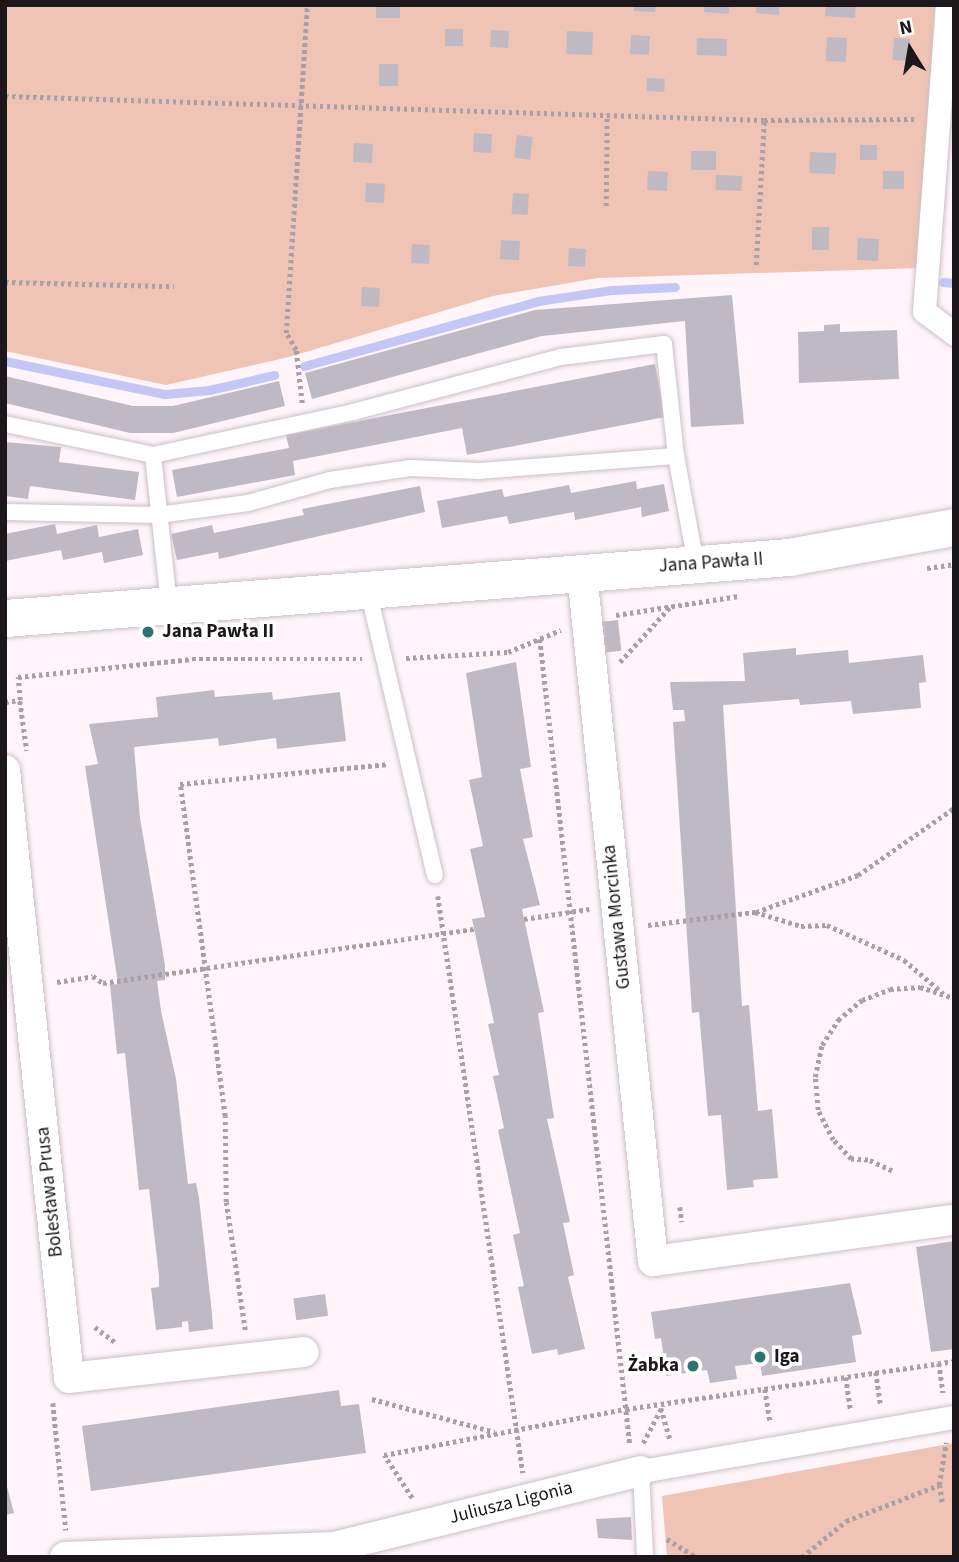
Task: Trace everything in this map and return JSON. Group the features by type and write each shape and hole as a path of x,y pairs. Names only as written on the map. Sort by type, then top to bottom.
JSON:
{"street":[{"path":"947,5 924,312 954,334"},
{"name":"Jana Pawła II","path":"5,618 789,557 954,527"},
{"name":"Gustawa Morcinka","path":"582,573 653,1261 954,1220"},
{"name":"Bolesława Prusa","path":"16,762 69,1378 304,1352"},
{"name":"Juliusza Ligonia","path":"65,1557 334,1547 635,1470 677,1465 949,1412"}],"lane":[{"path":"5,424 153,455 305,421 561,357 664,344 676,456 696,564"},
{"path":"153,455 169,606"},
{"path":"5,512 158,515 248,503 330,480 410,468 479,471 676,456"},
{"path":"368,590 435,875"},
{"path":"635,1470 645,1557"}],"path":[{"path":"305,421 296,350 286,334 307,5"},
{"path":"5,96 764,120 940,119"},
{"path":"606,206 607,114"},
{"path":"757,265 764,120"},
{"path":"5,282 174,286"},
{"path":"912,570 954,564"},
{"path":"16,762 20,701 18,677 192,659 384,659 508,652 587,620 750,595"},
{"path":"621,676 620,663 670,607"},
{"path":"540,639 635,1470"},
{"path":"5,702 20,701"},
{"path":"232,1332 246,1330 226,1202 225,1116 180,784 408,762"},
{"path":"647,914 648,927 755,912 858,875 954,808"},
{"path":"435,875 527,1499"},
{"path":"524,919 616,906"},
{"path":"755,912 801,926 827,925 856,934 904,960 944,994"},
{"path":"57,984 93,976 103,983 474,929"},
{"path":"55,970 59,998"},
{"path":"892,1171 868,1160 851,1158 833,1140 817,1099 815,1077 822,1045 838,1020 862,1000 890,989 920,988 954,998"},
{"path":"92,1323 106,1337 128,1344"},
{"path":"428,1524 384,1455 626,1409 662,1406 954,1361"},
{"path":"939,1363 949,1412 939,1485 942,1502"},
{"path":"876,1372 882,1411"},
{"path":"846,1377 852,1416"},
{"path":"765,1389 771,1430"},
{"path":"372,1399 496,1432"},
{"path":"662,1406 677,1465"},
{"path":"635,1470 662,1406"},
{"path":"802,1557 846,1521 939,1485"},
{"path":"643,1525 696,1557"}],"shaded area":[{"path":"5,5 935,5 919,268 598,278 493,296 289,357 166,385 5,351"},
{"path":"954,1443 954,1557 667,1557 662,1496"}],"building":[{"path":"376,5 400,5 400,18 376,18"},
{"path":"634,5 656,5 655,12 634,11"},
{"path":"705,5 729,5 729,14 704,12"},
{"path":"756,5 779,5 779,15 756,13"},
{"path":"826,5 856,5 855,18 825,16"},
{"path":"445,29 463,29 463,46 445,46"},
{"path":"491,30 509,31 508,48 490,47"},
{"path":"567,31 593,32 592,55 566,54"},
{"path":"631,35 650,36 649,55 630,54"},
{"path":"827,37 847,38 846,62 826,61"},
{"path":"697,38 727,39 726,56 696,55"},
{"path":"894,38 910,39 908,61 892,60"},
{"path":"379,64 398,64 398,86 379,86"},
{"path":"647,78 665,79 664,92 646,91"},
{"path":"474,133 492,134 491,153 473,152"},
{"path":"517,135 533,137 530,160 514,158"},
{"path":"354,143 373,144 372,163 353,162"},
{"path":"860,145 877,145 877,160 860,160"},
{"path":"691,151 716,151 716,170 691,170"},
{"path":"810,152 836,153 835,174 809,173"},
{"path":"648,171 668,172 667,191 647,190"},
{"path":"883,171 904,171 904,189 883,189"},
{"path":"716,175 742,176 741,191 715,190"},
{"path":"366,183 385,184 384,203 365,202"},
{"path":"513,193 529,194 527,215 512,214"},
{"path":"812,227 829,227 829,250 812,250"},
{"path":"858,238 879,239 878,261 857,260"},
{"path":"501,240 520,241 519,260 500,259"},
{"path":"412,244 430,245 429,264 411,263"},
{"path":"569,248 586,249 585,267 568,266"},
{"path":"362,287 380,288 379,307 361,306"},
{"path":"732,295 744,424 691,427 685,321 542,336 312,399 305,373 535,310"},
{"path":"840,324 840,332 897,330 899,379 799,383 798,332 824,331 824,325"},
{"path":"655,364 665,417 467,455 462,428 293,461 295,475 177,497 172,470 289,448 286,435"},
{"path":"5,376 133,406 173,406 279,381 285,406 173,433 130,433 5,403"},
{"path":"5,442 61,447 59,462 139,472 135,500 30,486 28,499 5,496"},
{"path":"636,481 637,489 664,484 669,511 642,517 641,507 575,520 574,512 509,524 507,516 442,528 437,501 502,489 504,497 569,485 571,493"},
{"path":"420,486 425,512 219,559 218,552 177,560 171,534 212,525 214,533 304,515 302,509"},
{"path":"55,524 57,534 97,525 99,537 138,529 143,555 104,563 102,552 63,560 61,550 5,561 5,534"},
{"path":"618,620 621,651 603,653 600,622"},
{"path":"796,648 796,655 848,650 849,663 923,655 926,682 919,683 921,708 853,714 851,701 800,705 799,699 723,705 742,1006 749,1005 758,1111 772,1109 778,1178 753,1180 754,1187 727,1190 721,1115 708,1116 699,1012 692,1013 673,722 685,721 684,710 673,710 670,682 745,681 743,653"},
{"path":"516,662 531,767 520,769 533,837 523,839 540,905 522,909 544,1012 538,1013 554,1118 547,1119 570,1222 563,1223 574,1275 568,1277 585,1349 558,1355 557,1349 532,1354 518,1287 524,1286 513,1235 520,1233 498,1130 504,1128 493,1076 499,1075 488,1024 494,1023 472,919 485,917 470,849 483,846 469,780 482,777 466,673"},
{"path":"214,690 215,697 272,692 273,700 340,692 346,741 277,749 276,738 219,746 218,738 134,747 140,818 165,965 165,980 157,981 161,1011 176,1079 188,1184 196,1183 199,1198 213,1329 189,1332 188,1321 182,1322 182,1327 156,1330 151,1288 159,1287 159,1276 149,1189 139,1190 125,1053 117,1054 110,985 118,984 85,766 98,764 89,724 158,717 156,697"},
{"path":"954,1241 954,1349 931,1352 916,1247"},
{"path":"850,1283 862,1334 852,1336 856,1362 762,1376 760,1363 735,1366 737,1379 710,1383 707,1370 666,1376 661,1338 655,1339 651,1312"},
{"path":"325,1294 328,1316 296,1320 293,1298"},
{"path":"339,1390 341,1406 359,1404 366,1453 91,1491 82,1426"},
{"path":"5,1479 14,1513 5,1515"},
{"path":"631,1517 632,1540 598,1538 596,1519"}],"waterway":[{"path":"943,282 954,283"},
{"path":"304,366 538,301 612,290 675,287"},
{"path":"5,361 165,394 209,390 274,375"}],"place":[{"name":"Jana Pawła II","path":"148,632"},
{"name":"Iga","path":"760,1357"},
{"name":"Żabka","path":"693,1366"}]}
